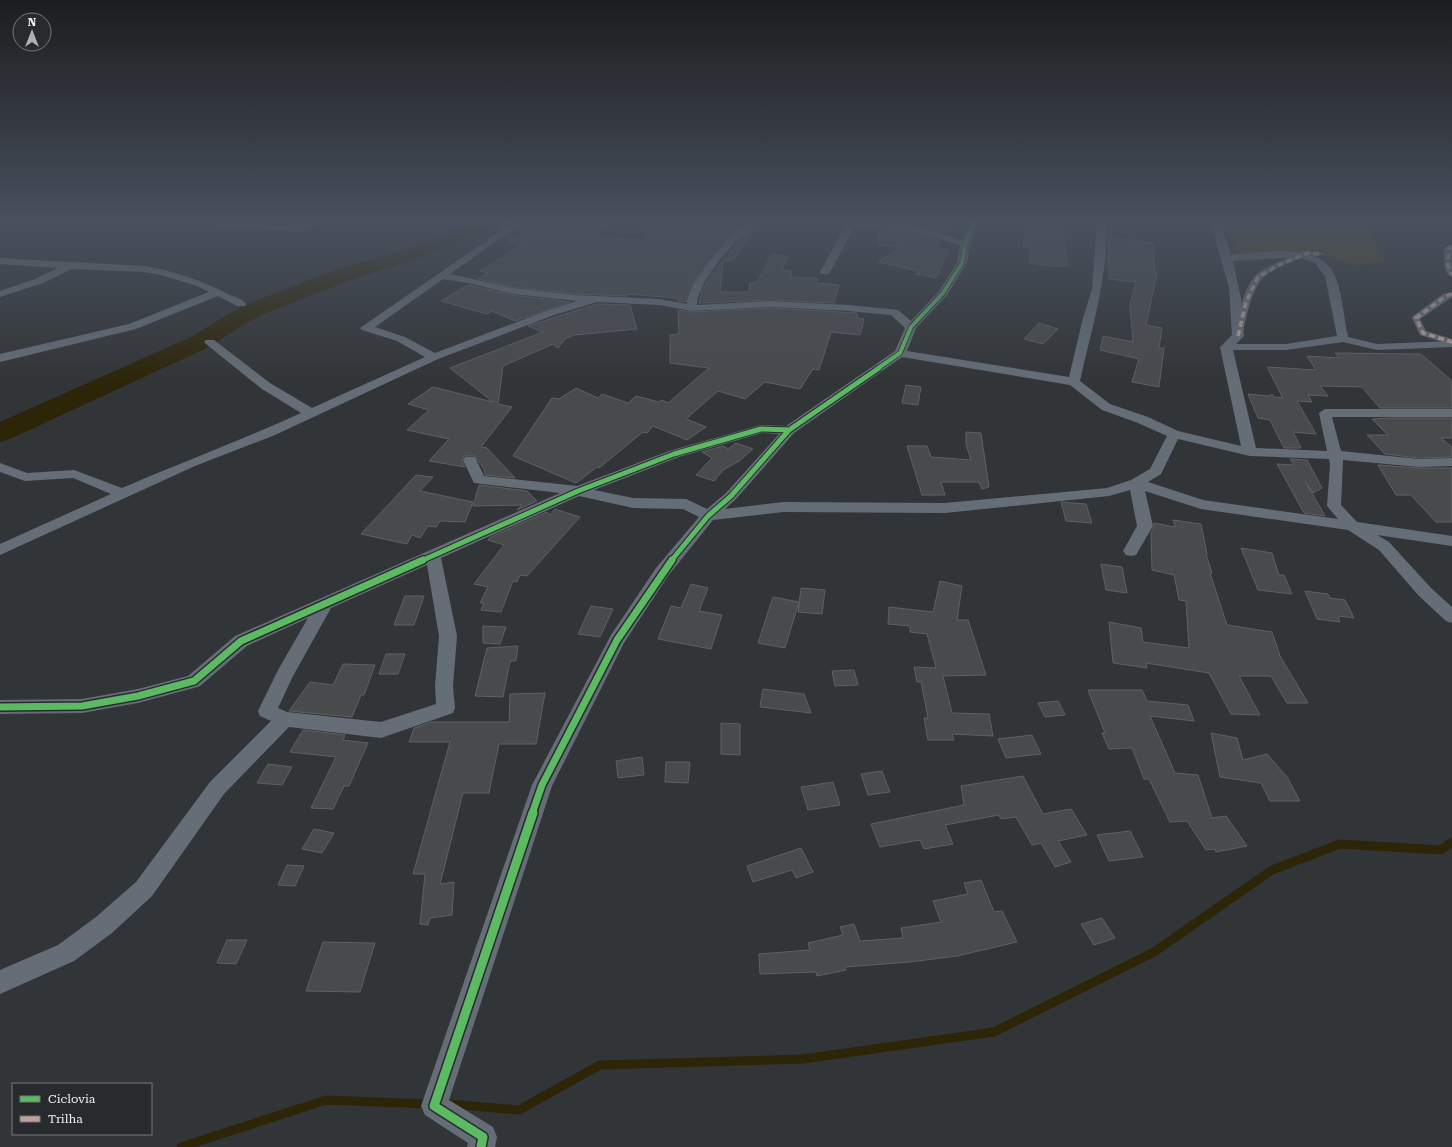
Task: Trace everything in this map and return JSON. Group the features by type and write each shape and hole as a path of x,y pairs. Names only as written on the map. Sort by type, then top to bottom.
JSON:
{"street":[{"path":"0,294 48,277"},
{"path":"176,277 219,292 241,304"},
{"path":"434,357 401,339 366,328 439,277"},
{"path":"444,277 468,280 514,291 596,299 659,302 692,308 770,304 894,312 911,327"},
{"path":"692,308 692,297 704,277"},
{"path":"482,1142 434,1106 542,785 617,640 662,572 708,516 731,496 789,430 900,354 911,327 943,293 953,277"},
{"path":"1074,382 1088,318 1097,289 1098,277"},
{"path":"1232,277 1236,298 1236,323 1238,336"},
{"path":"1226,346 1238,336 1246,302 1259,277"},
{"path":"1330,277 1343,339"},
{"path":"0,358 132,327 219,292"},
{"path":"1452,294 1446,296 1416,318 1423,333 1452,343"},
{"path":"0,550 190,463 270,432 309,412 434,357 550,313 596,299"},
{"path":"1226,346 1286,347 1343,339 1377,347 1452,343"},
{"path":"210,342 266,386 309,412"},
{"path":"1226,346 1234,377 1243,430 1250,452"},
{"path":"900,354 1074,382 1106,407 1143,420 1174,434 1250,452 1335,455 1419,463 1452,462"},
{"path":"1452,413 1325,413 1337,465 1334,506 1352,527 1384,546 1425,592 1452,617"},
{"path":"0,707 82,706 138,696 194,681 241,641 578,490 674,454 761,429 789,430"},
{"path":"470,460 479,480 578,490 633,503 686,504 708,516 783,507 945,508 1109,492 1136,483 1156,471 1174,434"},
{"path":"0,467 25,477 74,474 107,486 122,494"},
{"path":"1136,483 1201,504 1452,541"},
{"path":"1131,551 1145,526 1136,483"},
{"path":"325,603 284,675 267,711 285,719 381,730 446,708 444,686 448,636 433,555"},
{"path":"0,982 66,953 104,925 144,889 217,788 285,719"}],"building":[{"path":"482,277 697,277 687,294 686,302 678,301 677,298 626,294 627,296 575,294 513,287 478,279"},
{"path":"710,277 721,277 720,292 749,292 750,283 757,283 760,277 817,278 817,283 839,285 834,303 770,300 699,303 702,290"},
{"path":"1109,277 1156,277 1146,325 1162,328 1159,348 1164,348 1159,387 1132,382 1139,359 1100,350 1103,336 1133,342 1130,305 1136,282 1109,279"},
{"path":"468,285 513,295 570,302 515,321 492,311 487,314 441,301"},
{"path":"597,304 630,305 637,329 574,335 565,339 558,348 553,344 503,366 498,404 512,407 481,447 487,448 515,478 485,475 484,469 475,456 464,456 462,461 465,467 429,461 449,439 407,430 429,410 408,404 433,387 493,402 450,368 543,332 528,326"},
{"path":"770,308 857,313 857,318 864,319 860,335 831,332 819,370 813,369 800,389 765,382 745,399 718,391 686,419 706,427 687,440 653,426 647,433 643,432 599,468 597,467 576,483 513,456 552,398 559,399 576,388 598,398 602,394 628,403 636,396 659,402 662,400 668,403 709,368 670,363 670,335 679,334 678,310 692,312"},
{"path":"1039,323 1058,329 1043,344 1024,339"},
{"path":"1335,353 1421,354 1452,381 1452,408 1380,408 1362,387 1320,386 1328,396 1308,395 1312,402 1297,401 1316,434 1293,432 1301,448 1284,448 1270,420 1258,418 1248,394 1269,396 1272,394 1274,397 1283,398 1267,367 1316,370 1307,356 1339,358"},
{"path":"906,385 921,387 918,405 902,403"},
{"path":"1452,418 1452,438 1441,438 1452,447 1452,457 1419,458 1385,454 1367,435 1388,435 1372,419"},
{"path":"966,432 981,433 989,487 982,489 979,482 941,482 945,495 922,495 907,446 927,446 931,457 971,460 966,444"},
{"path":"736,443 753,449 739,461 723,470 714,481 696,475 712,458 702,452 723,446 728,449"},
{"path":"1290,459 1307,460 1322,488 1313,493 1305,481 1325,516 1304,513 1277,464 1294,465"},
{"path":"1378,465 1419,468 1452,468 1452,522 1436,522 1411,495 1396,495"},
{"path":"416,475 433,477 420,491 473,502 465,522 440,521 436,527 428,526 420,538 412,535 407,544 361,534"},
{"path":"479,485 527,491 537,501 517,510 522,505 473,506"},
{"path":"1061,502 1086,504 1092,523 1066,521"},
{"path":"555,509 580,517 527,576 520,575 517,582 513,581 501,612 481,610 484,603 480,603 488,587 474,584 504,545 488,540 491,537 547,512 550,515"},
{"path":"1173,520 1201,524 1206,554 1212,573 1210,573 1227,625 1272,632 1280,656 1308,703 1287,703 1271,676 1239,676 1260,715 1231,714 1209,673 1146,663 1147,668 1113,663 1109,622 1141,628 1143,642 1189,648 1186,601 1179,600 1174,575 1152,570 1151,533 1154,523 1175,527"},
{"path":"1241,548 1272,553 1279,575 1284,575 1292,594 1258,590"},
{"path":"1101,564 1122,567 1127,593 1106,590"},
{"path":"940,581 962,586 957,620 968,620 986,675 943,676 952,713 989,714 993,736 952,734 954,740 928,740 924,718 928,718 921,682 917,682 914,667 936,668 927,634 910,632 910,626 888,624 889,607 933,612"},
{"path":"691,584 708,588 699,611 722,615 711,649 658,639 671,606 681,608"},
{"path":"801,588 825,590 822,614 798,612"},
{"path":"1305,591 1328,594 1330,598 1345,600 1354,618 1338,616 1340,622 1317,619"},
{"path":"405,596 424,596 414,625 394,625"},
{"path":"773,597 799,602 785,648 758,643"},
{"path":"591,606 613,609 600,637 578,634"},
{"path":"483,626 506,627 500,644 483,643"},
{"path":"518,646 516,661 510,661 503,697 475,696 487,648"},
{"path":"386,654 405,654 398,674 379,674"},
{"path":"343,664 375,665 364,695 361,695 352,717 289,711 310,682 333,685"},
{"path":"854,670 858,685 835,686 832,671"},
{"path":"763,689 804,694 811,713 760,707"},
{"path":"1088,690 1142,690 1147,701 1188,705 1194,721 1150,716 1175,773 1198,775 1212,818 1226,816 1247,846 1216,852 1215,849 1206,850 1187,821 1170,822 1149,779 1144,779 1132,748 1109,749 1102,733 1105,733"},
{"path":"545,693 536,744 499,744 489,793 463,793 440,884 454,882 452,915 430,918 428,925 420,924 425,874 413,874 450,742 409,742 414,728 431,722 509,722 510,694"},
{"path":"1058,701 1065,715 1045,717 1038,703"},
{"path":"721,723 740,724 740,755 721,754"},
{"path":"303,730 345,735 343,740 368,743 349,786 344,786 333,809 311,808 336,757 290,752"},
{"path":"1211,733 1237,738 1243,760 1267,754 1287,777 1300,801 1270,801 1261,783 1220,777"},
{"path":"1032,735 1041,754 1006,758 998,739"},
{"path":"642,757 644,775 618,778 616,761"},
{"path":"666,762 690,762 688,783 665,782"},
{"path":"268,764 292,767 282,785 257,783"},
{"path":"882,771 890,792 868,795 861,774"},
{"path":"1023,776 1043,814 1071,809 1087,835 1058,841 1071,862 1055,867 1041,843 1032,845 1016,817 1001,819 999,815 945,825 953,844 924,849 920,840 880,847 871,824 964,805 961,786"},
{"path":"833,782 840,805 808,810 801,787"},
{"path":"314,829 334,833 322,853 302,849"},
{"path":"1130,831 1143,857 1109,861 1097,835"},
{"path":"801,848 813,872 796,878 792,870 753,882 747,866"},
{"path":"287,865 304,866 295,886 278,885"},
{"path":"981,880 994,912 1002,911 1017,942 957,956 910,962 845,967 846,970 817,976 816,972 760,974 759,954 810,950 808,943 843,935 840,927 854,924 860,941 903,938 901,928 941,922 933,901 968,894 964,883"},
{"path":"1102,918 1115,938 1094,945 1081,924"},
{"path":"227,940 247,940 236,964 217,963"},
{"path":"323,942 375,943 360,992 306,991"}],"waterway":[{"path":"0,433 200,342 238,318 263,306 339,277"},
{"path":"449,1104 519,1110 600,1065 803,1059 994,1032 1154,952 1272,870 1340,844 1441,850 1452,842"},
{"path":"181,1147 326,1100 430,1104"}],"marked path":[{"path":"1238,336 1246,302 1259,277"},
{"path":"1452,294 1446,296 1416,318 1423,333 1452,342"}],"cycle path":[{"path":"481,1147 483,1137 434,1106 542,785 617,640 662,572 708,516 731,496 789,430 900,353 911,327 943,293 953,277"},
{"path":"0,707 82,706 138,696 194,681 241,641 578,491 674,454 761,429 789,430"}]}
